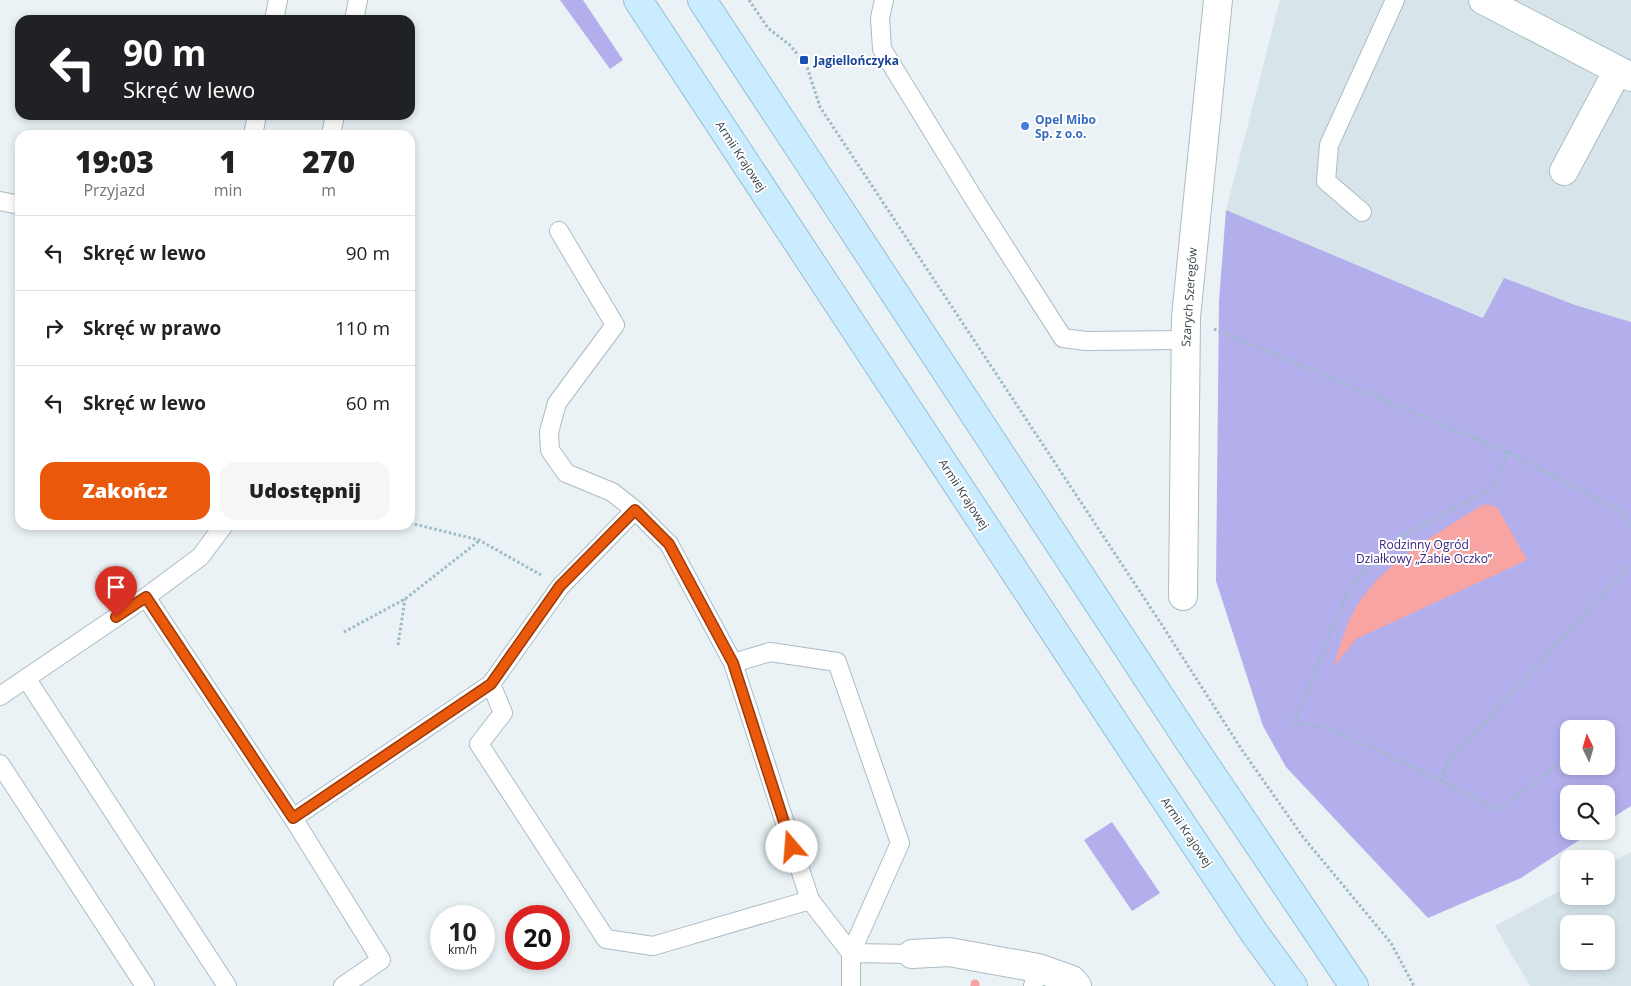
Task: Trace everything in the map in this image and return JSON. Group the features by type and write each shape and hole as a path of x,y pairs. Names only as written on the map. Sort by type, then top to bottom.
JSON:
{"main road":[{"name":"Armii Krajowej","path":"638,0 1139,760 1255,934 1293,986"},
{"path":"702,0 1178,725 1354,986"}],"street":[{"name":"Szarych Szeregów","path":"1183,596 1186,329 1218,0"},
{"path":"1483,0 1624,74 1564,171"},
{"path":"912,954 949,952 1036,977 1072,980 1077,986"}],"lane":[{"path":"275,15 278,0"},
{"path":"355,15 358,0"},
{"path":"884,0 880,18 882,49 974,199 1063,338 1086,341 1186,329"},
{"path":"1362,212 1326,182 1329,145 1395,0"},
{"path":"0,201 15,204"},
{"path":"559,231 615,325 556,404 549,432 550,450 566,472 612,492 635,510 669,544 733,663 810,900 852,953"},
{"path":"293,818 491,684 560,586 635,510"},
{"path":"0,696 146,597 200,557 220,530"},
{"path":"146,597 293,818 381,960 343,986"},
{"path":"733,663 770,652 837,662 900,843 852,953 851,986"},
{"path":"26,678 227,986"},
{"path":"491,684 503,713 478,744 606,939 653,946 810,900"},
{"path":"0,764 144,986"},
{"path":"852,953 912,954"}],"path":[{"path":"749,0 768,28 791,46 807,67 820,108 1160,622 1242,750 1303,837 1391,943 1414,986"},
{"path":"1186,329 1508,452 1620,511 1631,525"},
{"path":"1508,452 1493,487 1402,536 1350,586 1294,724 1330,728 1441,780 1498,810 1557,765"},
{"path":"415,523 480,540 560,586"},
{"path":"344,632 405,599 480,540"},
{"path":"1441,780 1447,763 1631,564"},
{"path":"398,645 405,599"}],"shaded area":[{"path":"1280,0 1631,0 1631,322 1575,305 1484,318 1226,210"},
{"path":"1484,504 1497,507 1527,560 1356,639 1333,667 1353,613 1377,580 1411,551"},
{"path":"1631,852 1631,986 1530,986 1495,926 1560,891 1560,905 1615,905 1615,860"}],"green space":[{"path":"560,0 583,0 623,60 610,69"},
{"name":"Rodzinny Ogród Działkowy „Żabie Oczko”","path":"1226,210 1483,318 1504,278 1575,305 1631,322 1631,806 1615,816 1615,785 1560,785 1560,840 1579,840 1564,850 1560,850 1560,853 1521,878 1428,918 1286,767 1263,726 1216,581 1219,301"},
{"path":"1112,822 1160,893 1132,911 1084,840"}],"place":[{"name":"Jagiellończyka","path":"804,60"},
{"name":"Opel Mibo Sp. z o.o.","path":"1025,126"}],"route":[{"path":"116,617 146,597 293,818 491,684 560,586 635,510 669,544 733,663 792,847"}]}
